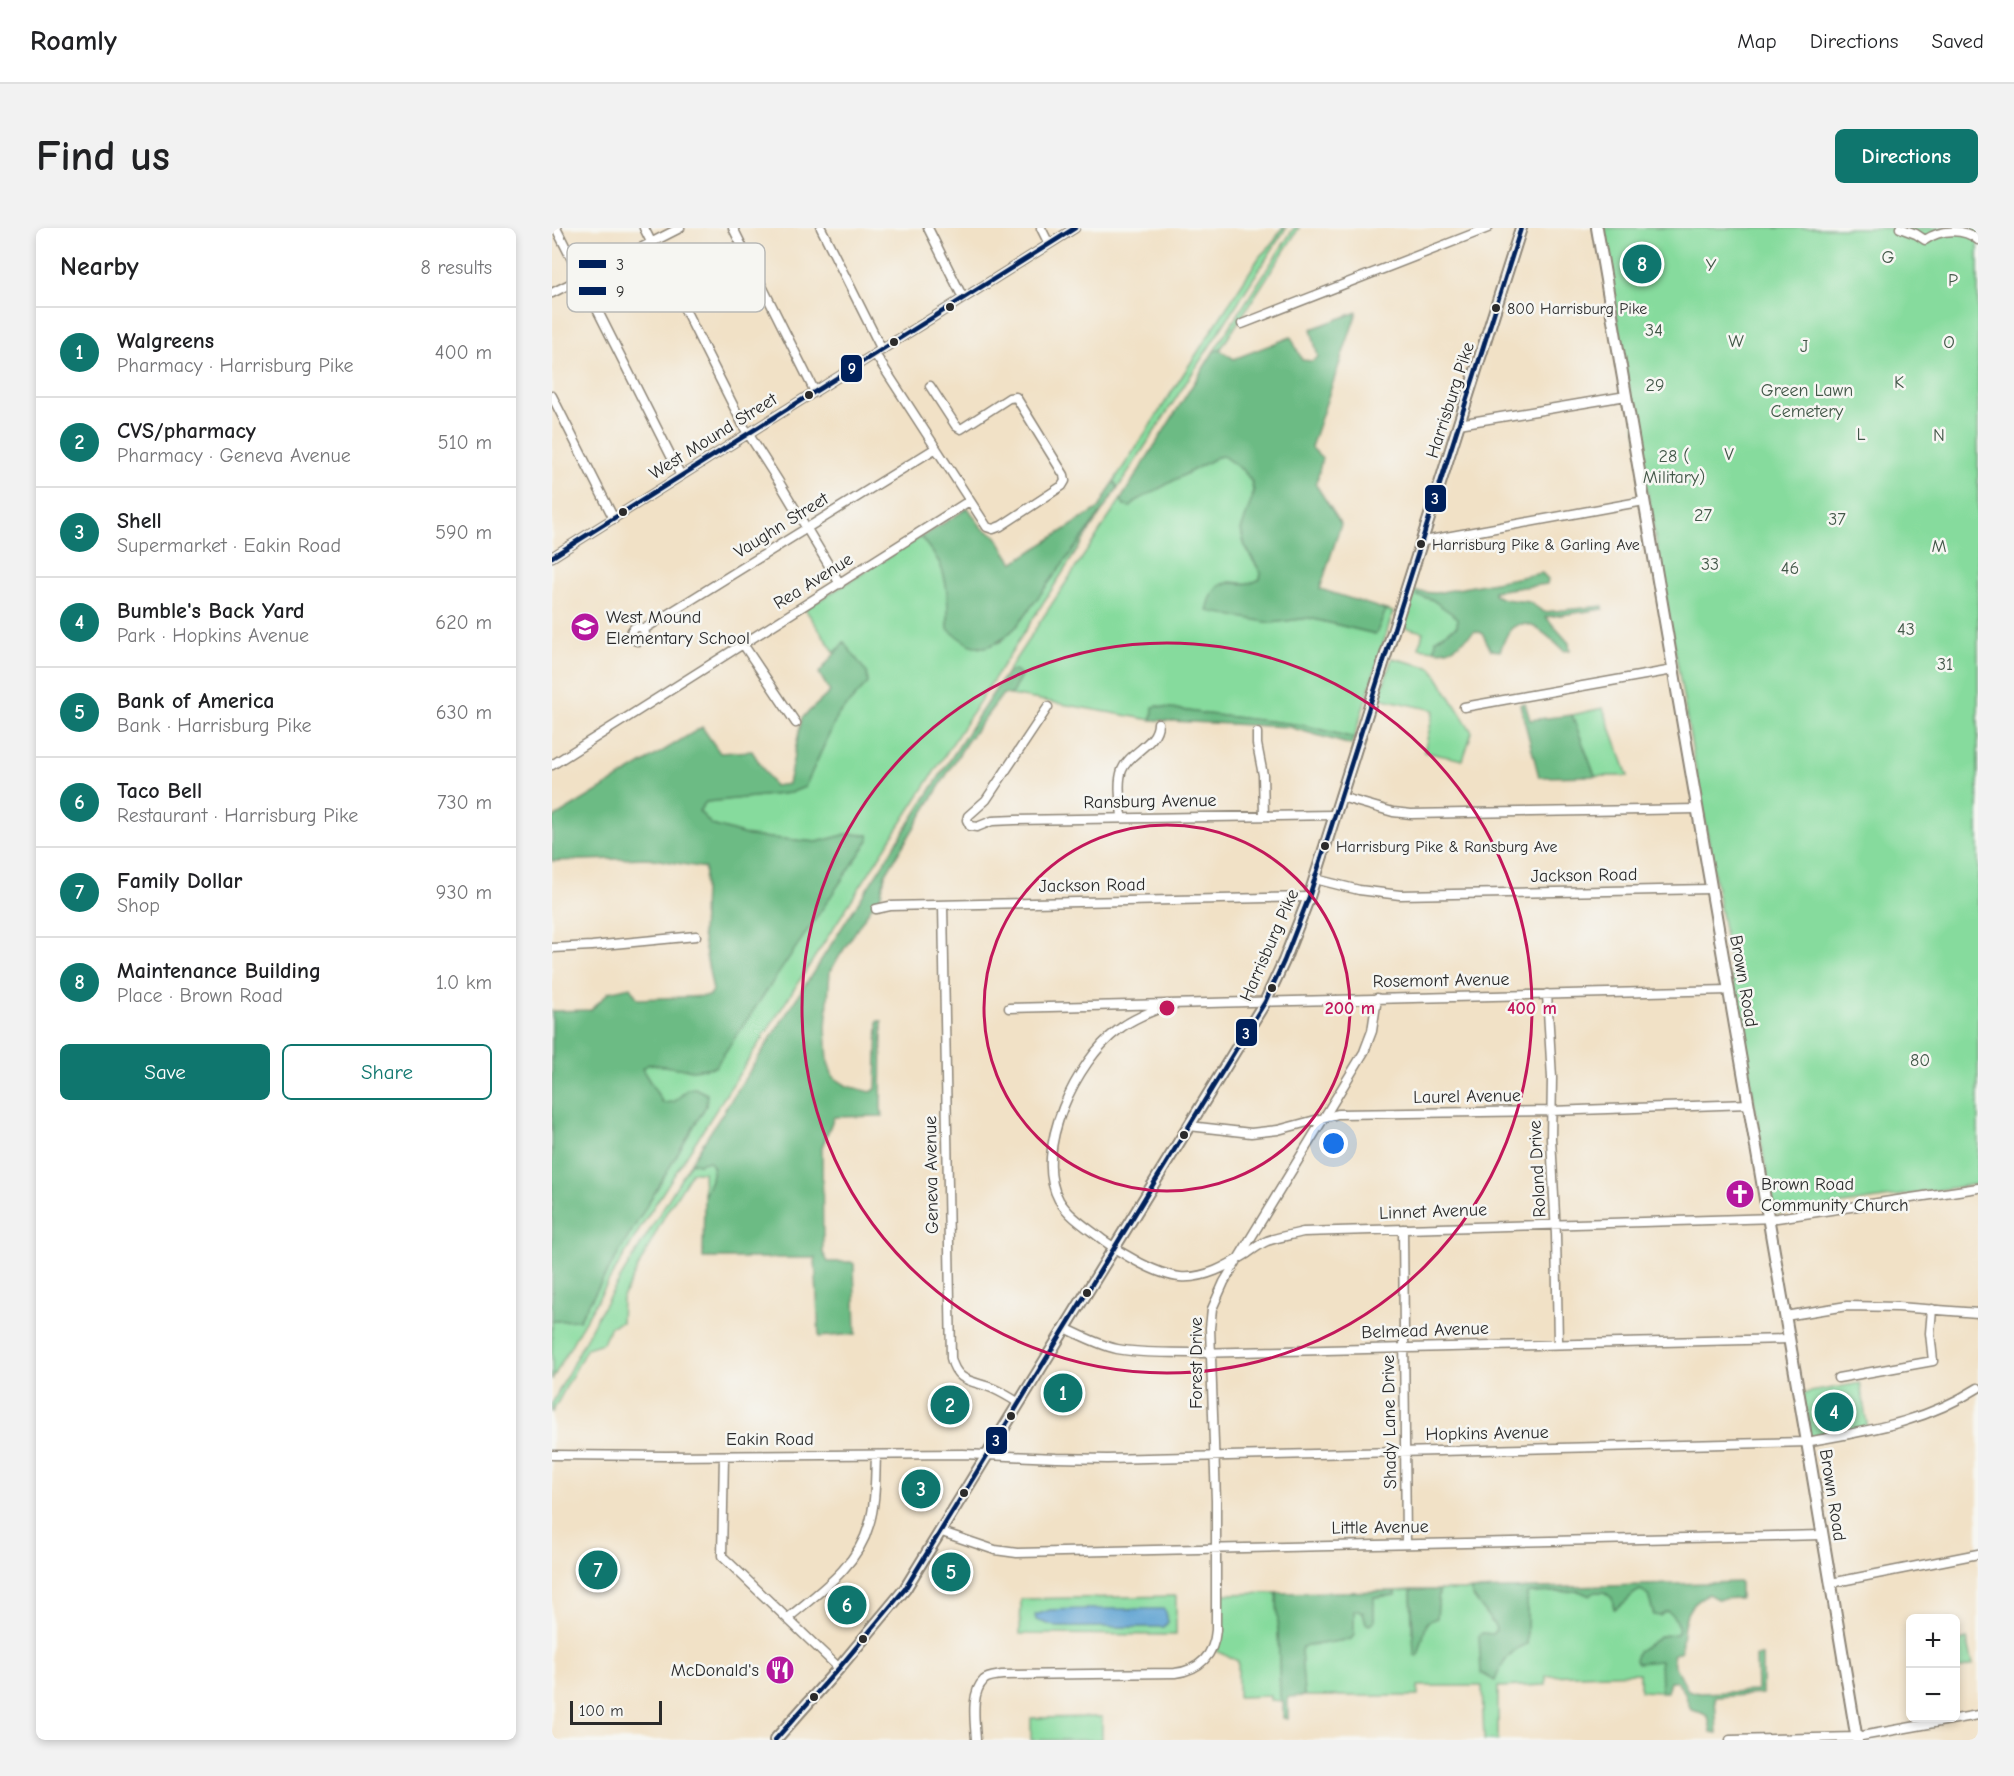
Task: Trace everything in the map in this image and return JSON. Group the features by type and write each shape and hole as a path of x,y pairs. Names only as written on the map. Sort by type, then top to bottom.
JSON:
{"main road":[{"name":"Harrisburg Pike","path":"775,1740 897,1600 942,1532 1265,1002 1284,961 1315,879 1424,541 1521,228"},
{"name":"Brown Road","path":"1597,228 1857,1738"}],"street":[{"path":"556,228 567,250"},
{"path":"644,228 651,243 680,228"},
{"path":"733,228 740,243"},
{"path":"821,228 879,352 983,523 993,529 1001,526 1058,490 1065,479 1022,407 1013,397 961,429 956,426 930,386"},
{"path":"928,228 963,298"},
{"path":"1041,228 1049,244"},
{"name":"West Mound Street","path":"552,558 1075,228"},
{"path":"1242,324 1488,228"},
{"path":"1900,228 1925,240 1947,230 1955,229 1973,234 1978,240"},
{"path":"552,293 567,285"},
{"path":"765,292 815,392"},
{"path":"598,312 681,476"},
{"path":"686,312 748,434 840,584"},
{"path":"552,396 614,519"},
{"path":"1459,424 1626,396"},
{"name":"Vaughn Street","path":"644,629 936,448"},
{"name":"Rea Avenue","path":"552,765 969,501"},
{"path":"1424,541 1644,501"},
{"path":"743,644 796,723"},
{"path":"1464,707 1673,670"},
{"path":"996,821 988,816 985,809 987,800 1048,707"},
{"path":"1122,817 1122,771 1129,759 1149,742 1158,723"},
{"path":"1257,733 1263,776 1264,816"},
{"path":"1341,797 1393,812 1411,814 1697,809"},
{"name":"Ransburg Avenue","path":"987,800 968,816 968,824 973,828 996,821 1335,815"},
{"name":"Jackson Road","path":"1315,879 1359,890 1400,896 1711,889"},
{"name":"Jackson Road","path":"876,909 890,906 1309,897"},
{"name":"Geneva Avenue","path":"943,905 951,1358 954,1368 961,1377 993,1388 1019,1403"},
{"path":"552,948 696,936"},
{"name":"Rosemont Avenue","path":"1009,1008 1729,990"},
{"name":"Roland Drive","path":"1547,994 1552,1078 1558,1343"},
{"name":"Forest Drive","path":"976,1740 975,1703 985,1676 1175,1673 1191,1670 1204,1660 1213,1646 1216,1630 1210,1352 1212,1309 1220,1289 1364,1052 1372,1031 1377,998"},
{"name":"Linnet Avenue","path":"1171,1004 1130,1022 1118,1029 1103,1043 1083,1070 1062,1110 1054,1138 1051,1161 1054,1186 1059,1201 1077,1221 1114,1248 1162,1273 1179,1277 1206,1274 1220,1269 1266,1241 1303,1232 1769,1219 1978,1188"},
{"name":"Laurel Avenue","path":"1189,1126 1251,1133 1278,1130 1338,1114 1551,1111 1749,1104"},
{"name":"Shady Lane Drive","path":"1403,1228 1406,1543"},
{"path":"1785,1316 1847,1306 1978,1313"},
{"path":"1838,1377 1933,1361 1930,1333 1932,1309"},
{"name":"Belmead Avenue","path":"1065,1328 1101,1344 1142,1352 1789,1339"},
{"name":"Hopkins Avenue","path":"988,1455 1086,1459 1807,1442 1890,1427 1943,1407 1978,1388"},
{"name":"Eakin Road","path":"552,1455 988,1455"},
{"path":"788,1618 840,1573 863,1542 875,1496 876,1455"},
{"path":"724,1456 722,1556 839,1668"},
{"name":"Little Avenue","path":"942,1532 995,1550 1017,1553 1822,1534"},
{"path":"1831,1583 1978,1554"},
{"path":"1730,1740 1857,1738 1978,1715"}],"green space":[{"path":"1282,228 1286,228 1118,488 1114,481 1260,256 1273,243"},
{"path":"1294,228 1299,228 1220,350 1214,351"},
{"name":"Green Lawn Cemetery","path":"1601,228 1978,228 1978,1184 1776,1214 1773,1210"},
{"path":"1357,312 1311,447 1322,458 1316,485 1341,524 1320,589 1386,610 1376,634 1309,618 1271,623 1207,611 1211,597 1222,584 1252,583 1260,579 1261,573 1245,546 1241,530 1254,493 1252,482 1244,471 1223,456 1217,457 1136,501 1131,507 1124,506 1121,499 1214,351 1220,350 1234,359 1291,337 1302,360 1312,361 1318,357 1311,329"},
{"path":"1223,456 1246,473 1252,485 1253,492 1242,537 1248,553 1261,573 1260,580 1253,584 1230,582 1271,623 1309,618 1375,634 1386,610 1393,612 1354,738 1303,725 1158,706 1153,708 1152,720 1011,695 1021,675 1015,671 1007,672 1121,499 1124,506 1131,506 1136,501 1217,457"},
{"path":"1114,481 1118,488 1103,510 1016,627 1006,636 990,646 982,647 967,643 948,629 947,596 943,572 938,560 921,537 968,508 982,528 995,535 1013,563 1099,508"},
{"path":"1103,510 647,1217 552,1380 552,1321 579,1320 644,1210 688,1089 674,1102 663,1103 642,1069 648,1063 693,1070 868,835 848,834 817,842 749,836 712,825 699,811 706,802 790,793 805,787 838,715 868,683 844,642 835,653 805,609 921,537 938,560 943,572 947,596 948,629 979,648 1000,642 1016,627"},
{"path":"1542,573 1548,579 1547,584 1494,591 1494,595 1504,599 1529,602 1544,612 1603,606 1603,609 1546,617 1569,643 1570,650 1564,651 1539,630 1525,624 1511,629 1500,651 1491,650 1482,633 1475,631 1452,648 1435,650 1436,639 1457,626 1458,618 1431,599 1417,596 1419,592 1436,593"},
{"path":"1414,591 1419,592 1418,596 1431,599 1458,618 1457,626 1436,639 1435,650 1419,648 1423,632 1403,627"},
{"path":"844,642 867,673 868,683 838,715 805,787 790,793 706,802 699,811 712,825 749,836 817,842 848,834 868,835 869,840 715,1067 693,1070 649,1064 642,1069 663,1103 674,1102 688,1089 695,1088 707,1094 706,1106 579,1320 552,1321 552,1011 591,1010 609,992 630,987 638,999 709,996 713,991 702,934 705,868 648,858 552,861 552,819 702,727 720,753 752,751 774,786 788,784 802,718 830,692 819,673"},
{"path":"1392,658 1432,668 1472,732 1463,760 1424,752 1434,710 1379,698"},
{"path":"1015,671 1021,675 1011,695 1003,694 966,743 885,875 879,904 871,907 830,971 826,1028 828,1062 833,1077 847,1086 871,1092 876,1089 878,1021 882,1021 881,1109 883,1116 834,1117 822,1147 823,1253 828,1262 854,1264 856,1334 819,1337 815,1258 703,1258 704,1196 711,1180 713,1166 709,1161 698,1164 691,1162 1007,672"},
{"path":"1525,703 1530,720 1572,715 1595,776 1539,777 1520,704"},
{"path":"1153,707 1303,725 1354,738 1351,745 1289,727 1152,720"},
{"path":"1603,708 1628,776 1595,776 1572,715"},
{"path":"709,1160 713,1166 711,1180 704,1196 703,1172 692,1172 666,1213 622,1299 621,1322 611,1326 603,1343 587,1348 552,1413 552,1404 597,1317 691,1162 699,1164"},
{"path":"1860,1383 1868,1430 1808,1441 1799,1394"},
{"path":"1740,1582 1740,1598 1717,1599 1708,1594 1693,1604 1686,1617 1681,1651 1672,1655 1674,1665 1688,1690 1699,1693 1757,1691 1756,1656 1762,1656 1762,1694 1715,1697 1717,1734 1711,1733 1707,1716 1691,1710 1684,1691 1676,1681 1670,1681 1667,1692 1661,1692 1660,1661 1637,1663 1635,1660 1638,1651 1661,1636 1676,1634 1679,1630 1677,1621 1669,1612 1660,1616 1654,1615 1648,1595 1641,1590 1614,1609 1612,1598 1604,1592 1595,1592 1590,1596 1579,1591 1530,1593 1527,1595 1527,1644 1516,1649 1507,1658 1495,1681 1481,1673 1479,1636 1482,1633 1492,1634 1496,1630 1472,1595 1473,1590"},
{"path":"1411,1590 1412,1631 1418,1656 1427,1622 1437,1617 1439,1590 1473,1590 1472,1595 1496,1630 1492,1634 1482,1633 1487,1674 1495,1680 1511,1653 1527,1644 1527,1595 1530,1593 1579,1591 1590,1596 1595,1592 1604,1592 1612,1598 1614,1608 1641,1590 1648,1595 1654,1615 1669,1612 1677,1621 1679,1630 1676,1634 1661,1636 1661,1692 1640,1691 1640,1673 1546,1676 1546,1685 1498,1687 1498,1740 1484,1740 1482,1686 1418,1686 1418,1696 1304,1696 1302,1647 1351,1639 1354,1635 1353,1611 1358,1609 1363,1612 1366,1623 1374,1621 1373,1597 1396,1595 1396,1591"},
{"path":"1411,1590 1439,1590 1437,1618 1427,1622 1418,1656 1414,1655"},
{"path":"1396,1591 1396,1595 1374,1597 1374,1622 1369,1625 1366,1623 1363,1612 1354,1611 1354,1635 1351,1639 1302,1647 1304,1696 1288,1697 1288,1719 1283,1718 1283,1701 1280,1697 1277,1593"},
{"path":"1277,1593 1280,1697 1283,1701 1270,1700 1270,1696 1238,1697 1238,1661 1216,1651 1220,1635 1219,1597 1222,1594"},
{"path":"1176,1596 1176,1635 1020,1634 1021,1599","holes":["1168,1622 1164,1627 1057,1627"]},
{"path":"1967,1639 1973,1665 1960,1669 1960,1668 1960,1641"},
{"path":"1102,1717 1102,1740 1031,1740 1031,1718"}],"water":[{"path":"1163,1609 1168,1622 1164,1627 1057,1627 1036,1620 1035,1615 1050,1610"}],"transit line":[{"name":"9","path":"552,557 1075,228"},
{"name":"3","path":"775,1740 905,1589 1265,1002 1309,897 1521,228"}],"place":[{"name":"Maintenance Building","path":"1642,264"},
{"name":"800 Harrisburg Pike","path":"1496,308"},
{"name":"Harrisburg Pike & Garling Ave","path":"1421,544"},
{"name":"West Mound Elementary School","path":"585,627"},
{"name":"Harrisburg Pike & Ransburg Ave","path":"1325,846"},
{"name":"Brown Road Community Church","path":"1740,1194"},
{"name":"Walgreens","path":"1063,1393"},
{"name":"CVS/pharmacy","path":"950,1405"},
{"name":"Bumble's Back Yard","path":"1834,1412"},
{"name":"Shell","path":"921,1489"},
{"name":"Family Dollar","path":"598,1570"},
{"name":"Bank of America","path":"951,1572"},
{"name":"Taco Bell","path":"847,1605"},
{"name":"McDonald's","path":"780,1670"}],"park label":[{"name":"G","path":"1888,257"},
{"name":"Y","path":"1711,265"},
{"name":"P","path":"1953,280"},
{"name":"34","path":"1654,330"},
{"name":"W","path":"1736,341"},
{"name":"O","path":"1949,342"},
{"name":"J","path":"1804,346"},
{"name":"K","path":"1899,382"},
{"name":"29","path":"1655,385"},
{"name":"L","path":"1861,434"},
{"name":"N","path":"1939,435"},
{"name":"V","path":"1729,454"},
{"name":"28 ( Military)","path":"1674,466"},
{"name":"27","path":"1703,515"},
{"name":"37","path":"1837,519"},
{"name":"M","path":"1939,546"},
{"name":"33","path":"1710,564"},
{"name":"46","path":"1790,568"},
{"name":"43","path":"1906,629"},
{"name":"31","path":"1945,664"},
{"name":"80","path":"1920,1060"}]}
